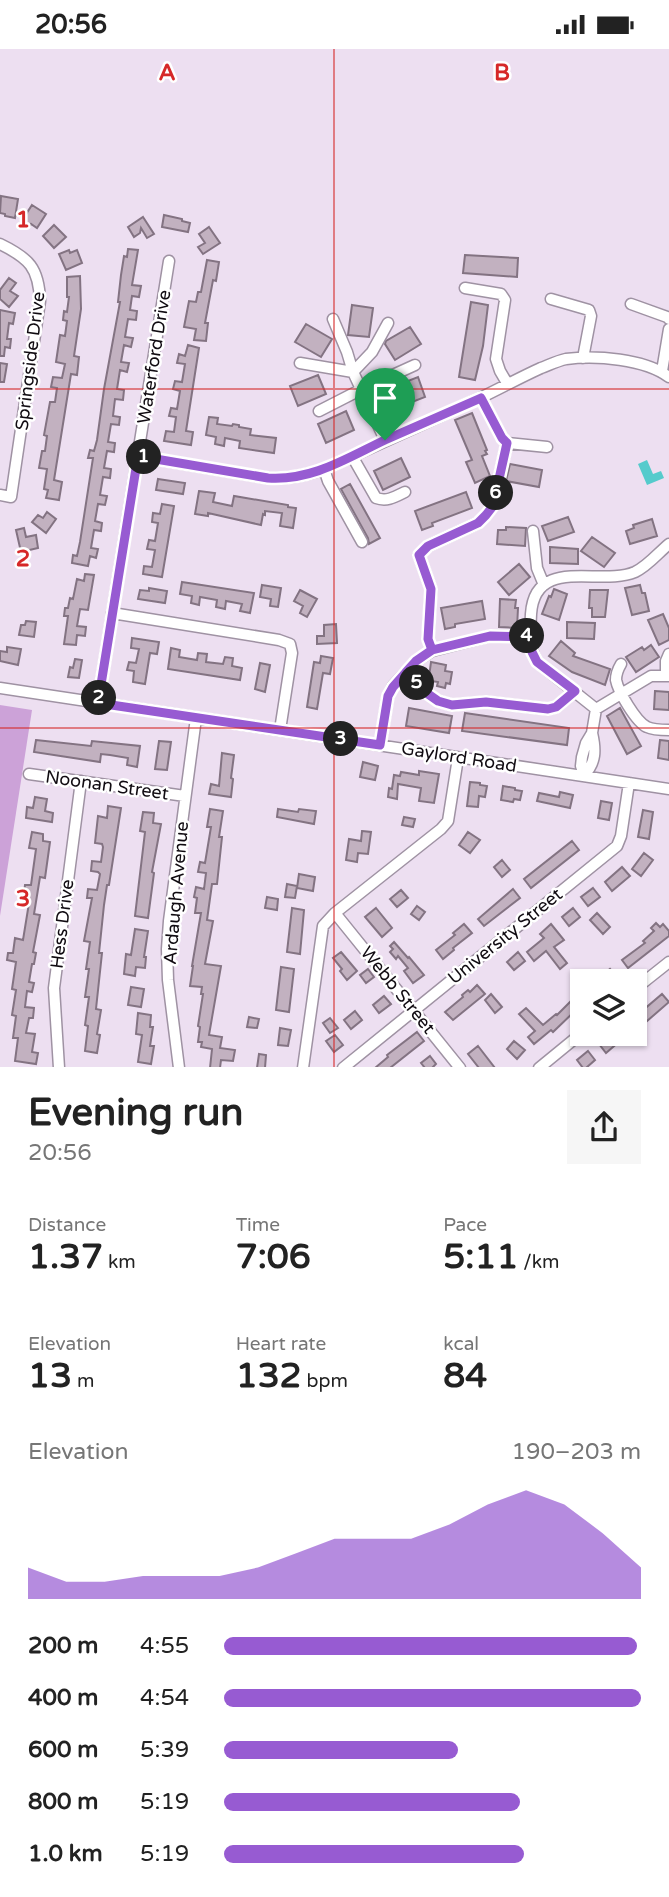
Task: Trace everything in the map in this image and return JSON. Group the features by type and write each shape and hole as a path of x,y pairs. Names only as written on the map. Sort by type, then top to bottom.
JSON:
{"street":[{"name":"Springside Drive","path":"0,244 17,252 31,265 39,281 40,301 5,496"},
{"name":"Waterford Drive","path":"98,703 169,261"},
{"path":"465,288 501,294 505,300 496,359 507,383"},
{"path":"551,299 589,310 583,358"},
{"path":"631,304 669,319"},
{"path":"333,319 353,372 385,440"},
{"path":"353,372 372,352 388,323"},
{"path":"138,456 268,478 285,479 307,475 564,359 627,361 640,363 665,374 669,329"},
{"path":"300,363 353,372"},
{"path":"319,411 415,365"},
{"path":"481,398 507,443 547,447"},
{"path":"432,650 428,639 431,589 419,555 428,546 478,523 486,515 493,506 507,443"},
{"path":"352,456 376,498 383,501 405,492"},
{"path":"324,469 362,542"},
{"path":"533,531 537,568 544,585"},
{"path":"596,709 537,662 532,652 530,637 534,597 551,579 565,576 619,576 635,572 669,544"},
{"path":"113,613 290,644 292,653 280,730"},
{"path":"380,745 388,696 416,661 432,650 490,636 530,637"},
{"path":"584,775 582,757 592,733 596,709 651,677 668,676 666,661 669,654"},
{"path":"621,664 616,673 621,694 645,726 669,730"},
{"path":"406,672 428,694 438,701 452,705 486,702 548,709 556,707 575,691"},
{"name":"Gaylord Road","path":"0,688 669,789"},
{"name":"Ardaugh Avenue","path":"179,1067 167,949 196,718"},
{"path":"303,1067 323,926 335,913 448,821 458,758"},
{"name":"Noonan Street","path":"29,774 185,796"},
{"name":"Hess Drive","path":"59,1067 54,988 80,781"},
{"name":"University Street","path":"343,1067 617,846 629,783"},
{"name":"Webb Street","path":"335,913 460,1067"},
{"path":"647,979 669,962"},
{"path":"539,1067 570,1042"}],"shaded area":[{"path":"647,460 653,474 661,471 664,478 647,485 638,464"},
{"path":"0,705 32,710 0,916"}],"building":[{"path":"1,196 18,199 15,218 0,213"},
{"path":"32,205 46,214 37,228 21,222"},
{"path":"164,215 190,223 188,232 162,227"},
{"path":"143,217 154,234 147,238 141,228 140,233 134,237 128,227"},
{"path":"54,225 66,237 54,248 43,236"},
{"path":"209,227 220,243 203,254 198,247 205,243 199,234"},
{"path":"128,249 138,250 132,285 141,286 139,297 132,296 130,310 137,311 136,320 128,319 125,337 133,338 131,347 124,345 121,362 129,363 127,372 120,370 117,389 124,390 123,400 115,399 113,416 120,417 119,425 111,424 108,442 115,443 114,452 107,451 104,468 111,469 110,478 103,477 100,495 107,496 105,505 98,504 95,521 102,523 101,531 94,530 91,548 98,549 96,558 90,556 88,566 72,563 73,555 77,556 80,542 93,458 88,458 90,450 94,451 97,440 120,302 124,256 127,257"},
{"path":"69,250 70,253 77,250 82,263 66,270 59,254"},
{"path":"465,255 518,258 517,277 463,273"},
{"path":"207,260 219,262 216,281 213,280 205,323 208,323 206,341 194,340 196,329 184,327 189,301 196,302 198,292 201,292"},
{"path":"80,276 81,309 74,356 79,357 77,375 71,374 54,480 62,482 59,500 46,498 48,490 44,489 47,469 39,468 42,451 45,451 47,436 44,435 50,402 55,402 57,388 51,387 53,377 62,378 65,364 56,362 60,335 65,336 67,321 63,320 69,297 67,277"},
{"path":"9,278 16,283 10,291 18,296 9,307 0,299 0,290"},
{"path":"471,302 488,305 475,380 459,377"},
{"path":"352,305 373,308 369,337 348,335"},
{"path":"0,310 15,313 13,324 9,323 7,339 11,339 10,348 5,347 4,356 0,356"},
{"path":"306,324 332,339 321,357 295,342"},
{"path":"410,327 421,344 395,360 385,344 386,341"},
{"path":"188,345 199,348 186,431 193,432 191,445 164,441 166,431 174,432 176,417 169,416 171,408 177,409 180,391 173,389 175,381 182,382 185,364 177,363 179,354 185,356"},
{"path":"0,363 7,364 4,382 0,382"},
{"path":"318,375 326,394 298,406 290,386"},
{"path":"418,377 425,397 397,408 390,388"},
{"path":"346,411 354,430 326,443 318,424"},
{"path":"472,413 487,450 487,454 482,456 490,476 475,483 466,462 472,460 455,420"},
{"path":"209,417 218,418 217,424 233,424 251,429 250,435 276,438 274,453 239,448 240,441 225,438 224,446 215,444 216,437 206,435"},
{"path":"401,458 410,477 383,490 374,471"},
{"path":"510,464 542,470 539,487 506,481"},
{"path":"158,479 185,483 183,494 156,490"},
{"path":"350,484 380,538 369,544 341,489"},
{"path":"199,491 215,493 213,502 232,506 234,496 296,508 293,528 280,526 282,513 265,511 261,525 208,513 208,516 195,514"},
{"path":"466,492 472,508 432,523 433,526 422,530 415,511"},
{"path":"162,504 174,506 162,577 143,574 144,566 152,567 155,550 147,549 149,540 155,541 158,523 152,522 153,513 160,514"},
{"path":"47,512 56,519 46,533 32,522 38,515 43,518"},
{"path":"568,517 574,532 548,541 542,526"},
{"path":"652,519 657,536 630,544 626,531 634,528 633,525"},
{"path":"506,527 526,528 525,546 497,544 498,530 506,530"},
{"path":"24,528 26,537 36,535 38,548 21,552 16,530"},
{"path":"592,537 615,553 604,567 581,551"},
{"path":"550,547 578,549 578,564 550,563"},
{"path":"519,564 530,577 509,595 498,582"},
{"path":"85,574 94,575 88,610 80,609 77,626 86,627 85,636 77,635 76,645 64,644 68,616 64,616 65,608 68,608 70,598 73,599 77,579 84,581"},
{"path":"182,582 254,593 250,613 240,611 242,604 226,601 225,609 216,607 217,600 200,597 199,605 191,603 192,596 180,594"},
{"path":"262,585 281,588 278,607 270,606 271,599 260,597"},
{"path":"640,585 642,593 645,593 649,611 632,615 625,588"},
{"path":"149,588 167,591 165,603 138,599 140,590 149,591"},
{"path":"554,589 567,594 559,620 542,614"},
{"path":"300,590 317,599 307,617 300,613 303,606 294,601"},
{"path":"590,590 608,590 605,617 592,617 592,608 589,608"},
{"path":"500,599 516,600 517,628 499,627"},
{"path":"482,601 485,619 455,624 455,627 445,629 441,608"},
{"path":"663,614 669,628 669,640 659,645 648,620"},
{"path":"26,621 36,622 34,637 19,635 21,625 25,625"},
{"path":"567,622 595,623 594,639 567,638"},
{"path":"336,624 337,643 317,644 317,636 324,636 324,625"},
{"path":"132,638 159,642 157,654 150,653 145,684 133,682 134,671 127,670 129,662 136,663 139,649 131,648"},
{"path":"561,641 575,653 573,656 610,669 605,685 572,672 549,656"},
{"path":"651,645 659,657 636,672 626,657"},
{"path":"7,647 21,649 18,665 0,661 0,651 7,652"},
{"path":"171,648 180,650 179,657 197,660 198,653 207,654 206,662 223,664 225,657 233,658 232,666 242,668 240,680 168,669"},
{"path":"321,656 333,658 330,674 323,673 317,709 307,707 314,662 320,663"},
{"path":"75,659 82,660 79,678 68,677"},
{"path":"431,662 446,665 445,671 452,672 450,684 446,683 445,688 437,686 438,682 431,681"},
{"path":"260,663 270,665 265,692 255,689"},
{"path":"655,691 669,692 669,710 654,709"},
{"path":"409,708 452,716 449,733 406,726"},
{"path":"620,708 641,746 627,754 607,716"},
{"path":"465,713 569,728 567,745 462,731"},
{"path":"36,740 91,746 92,741 140,746 137,767 127,765 128,758 110,755 101,754 100,762 34,752"},
{"path":"660,740 669,741 669,760 658,758"},
{"path":"159,741 171,742 167,770 155,769"},
{"path":"222,753 234,755 231,797 209,794 211,784 219,786"},
{"path":"363,762 378,766 375,780 360,777"},
{"path":"419,771 439,774 434,803 419,801 421,788 398,784 397,799 388,797 394,775 400,776 401,772 419,775"},
{"path":"470,782 487,786 485,797 479,796 478,807 467,806"},
{"path":"503,786 522,791 520,800 501,800"},
{"path":"560,792 573,795 570,808 537,801 539,793 559,797"},
{"path":"35,797 47,799 45,811 53,813 52,822 26,818 27,807 33,808"},
{"path":"601,801 612,803 609,820 598,818"},
{"path":"108,806 121,808 107,885 99,953 102,953 96,1009 101,1010 97,1053 85,1051 89,997 85,997 89,969 86,969 90,942 84,941 92,898 87,898 88,889 97,890 100,874 91,871 92,861 101,862 103,847 102,844 95,843 98,816 107,818"},
{"path":"210,809 223,811 217,884 212,884 207,920 213,921 205,964 221,966 209,1035 222,1037 220,1048 235,1050 233,1061 221,1060 220,1067 210,1067 212,1049 201,1047 202,1042 198,1042 202,987 190,986 201,913 195,913 197,898 194,897 196,887 204,889 206,873 198,872 200,862 205,863 211,827 207,827"},
{"path":"278,809 316,811 314,824 277,817"},
{"path":"643,810 653,812 649,839 638,837"},
{"path":"143,812 154,813 153,823 161,824 152,872 148,918 135,916 145,832 140,831"},
{"path":"404,817 415,819 413,827 402,825"},
{"path":"362,831 371,832 368,854 358,853 357,862 346,860 349,839 361,841"},
{"path":"32,832 43,834 43,841 50,842 45,878 40,877 34,914 40,915 33,952 36,953 29,982 34,983 32,992 27,991 25,1007 34,1008 26,1033 35,1034 32,1052 38,1053 36,1064 15,1061 18,1038 13,1038 16,1016 12,1015 16,990 12,989 16,962 7,960 8,953 13,953 15,938 23,940 29,903 23,902 25,885 31,885 36,849 29,848"},
{"path":"468,832 480,840 470,853 459,845"},
{"path":"572,841 579,850 531,888 524,879"},
{"path":"644,853 653,860 641,876 632,869"},
{"path":"502,860 510,870 502,877 494,867"},
{"path":"622,867 630,876 612,891 605,882"},
{"path":"299,874 315,877 313,891 297,888"},
{"path":"287,884 297,886 295,898 285,897"},
{"path":"593,888 600,897 588,906 581,897"},
{"path":"513,889 520,898 484,926 478,919"},
{"path":"401,890 408,898 397,907 390,899"},
{"path":"267,897 278,899 277,910 265,908"},
{"path":"417,906 425,912 419,920 411,914"},
{"path":"292,908 304,910 300,954 287,952"},
{"path":"376,908 392,928 382,937 365,917"},
{"path":"573,908 580,917 569,926 562,917"},
{"path":"597,913 610,927 603,934 590,920"},
{"path":"656,923 660,927 663,924 669,931 669,936 628,968 622,960 645,943 643,941 654,931 651,928"},
{"path":"464,924 472,933 443,959 436,950"},
{"path":"551,924 564,940 554,947 567,963 560,969 546,951 534,961 527,952 544,938 540,934"},
{"path":"135,929 148,931 145,968 136,967 135,976 124,974 126,954 131,955"},
{"path":"394,942 424,975 413,983 404,971 408,968 398,956 396,959 390,952 393,949 390,946"},
{"path":"341,952 357,971 347,980 333,958"},
{"path":"518,952 525,961 514,970 507,962"},
{"path":"281,967 294,969 289,1012 276,1010"},
{"path":"368,969 374,977 366,983 360,975"},
{"path":"477,985 485,994 453,1020 445,1012"},
{"path":"131,987 144,989 141,1007 128,1005"},
{"path":"491,994 502,1007 495,1013 485,1000"},
{"path":"662,994 669,1002 647,1021 647,1007"},
{"path":"384,996 391,1004 379,1013 373,1005"},
{"path":"570,1002 570,1016 553,1032 551,1030 534,1044 528,1037 535,1031 519,1014 526,1008 543,1025"},
{"path":"355,1011 362,1020 351,1029 344,1020"},
{"path":"138,1013 151,1015 150,1027 153,1027 150,1046 154,1046 151,1064 138,1062 142,1035 136,1034"},
{"path":"249,1017 259,1019 257,1028 247,1027"},
{"path":"330,1018 338,1028 330,1033 323,1023"},
{"path":"280,1028 291,1030 288,1046 278,1045"},
{"path":"417,1032 424,1041 391,1067 376,1067"},
{"path":"335,1035 343,1045 334,1052 326,1041"},
{"path":"514,1041 525,1050 517,1059 507,1049"},
{"path":"478,1046 494,1067 478,1067 468,1054"},
{"path":"601,1046 614,1046 606,1053"},
{"path":"588,1051 595,1060 587,1067 582,1067 577,1060"},
{"path":"259,1054 266,1055 265,1067 257,1067"},
{"path":"430,1056 436,1064 433,1067 424,1067 421,1063"}],"route":[{"path":"385,440 322,470 285,479 138,456 98,703 380,745 388,696 393,687 416,661 432,650 490,636 530,637 532,652 537,662 575,691 556,707 548,709 486,702 452,705 438,701 428,694 406,672 416,661 432,650 428,639 431,589 419,555 428,546 478,523 486,515 493,506 507,443 481,398 385,440"}]}
